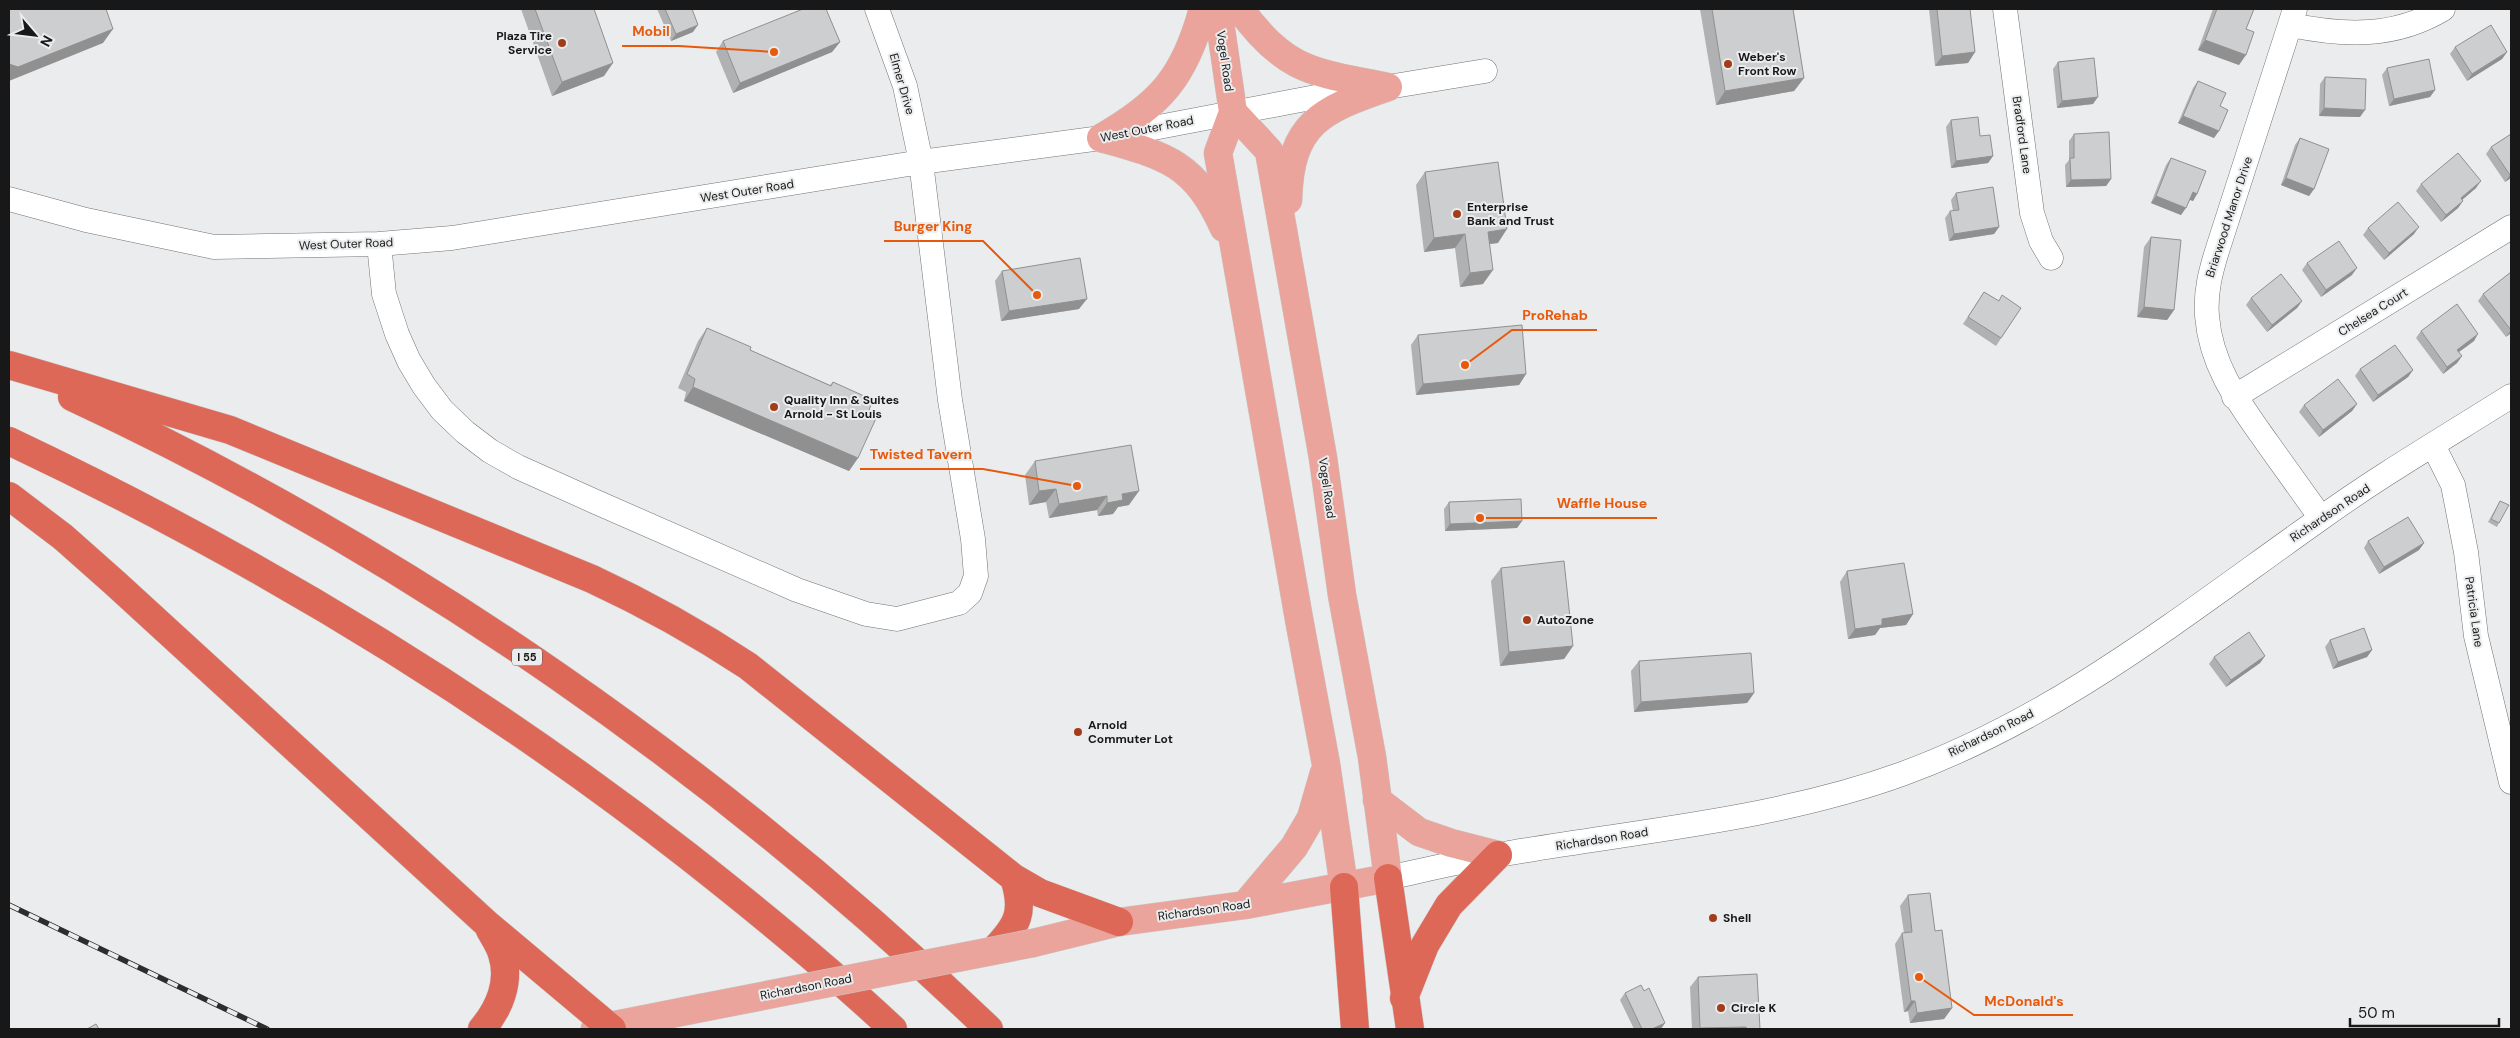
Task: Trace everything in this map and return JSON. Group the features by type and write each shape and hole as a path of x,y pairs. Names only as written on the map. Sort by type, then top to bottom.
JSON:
{"highway":[{"path":"9,366 230,430 592,578 639,601 713,643 748,666 1014,878 1040,893 1119,922"},
{"name":"I 55","path":"9,366 141,431 287,508 473,620 560,678 656,747 818,874 885,932 989,1029"},
{"path":"9,441 87,478 271,575 364,630 456,689 545,749 641,819 801,948 893,1029"},
{"path":"9,496 63,537 116,584 487,924 604,1028"},
{"path":"1404,998 1424,945 1449,905 1498,855"},
{"path":"1014,878 1021,899 1024,934"},
{"path":"1388,878 1410,1029"},
{"path":"1344,887 1355,1029"},
{"path":"482,1029 493,1016 503,994 505,973 502,954 487,924"}],"main road":[{"path":"1101,138 1145,110 1179,72 1192,47 1203,9"},
{"name":"Vogel Road","path":"1218,9 1233,112 1218,153 1298,619 1326,764 1344,887"},
{"path":"1240,9 1262,37 1285,58 1308,70 1388,87"},
{"path":"1286,249 1289,171 1306,131 1319,117 1337,106 1388,87"},
{"name":"Vogel Road","path":"1233,112 1269,151 1323,458 1342,595 1372,757 1388,878"},
{"path":"1101,138 1157,154 1182,168 1211,200 1236,255"},
{"path":"1246,904 1294,847 1310,818 1326,764"},
{"path":"1377,800 1419,832 1451,844 1498,855"},
{"name":"Richardson Road","path":"604,1028 994,950 1024,934 1246,904 1388,878"}],"street":[{"name":"Elmer Drive","path":"379,244 384,294 397,334 409,360 424,386 442,410 465,432 490,451 552,483 797,590 866,614 897,619 959,603 970,593 976,576 973,539 950,400 920,162 905,86 877,9"},
{"name":"Bradford Lane","path":"2005,9 2032,214 2041,242 2051,258"},
{"path":"2293,17 2328,32 2383,31 2443,9"},
{"name":"Briarwood Manor Drive","path":"2293,17 2208,282 2206,314 2211,346 2221,373 2234,397 2321,518"},
{"name":"West Outer Road","path":"9,199 86,220 214,247 379,244 452,238 920,162 1101,138 1358,89 1388,87 1485,71"},
{"name":"Chelsea Court","path":"2234,397 2511,227"},
{"name":"Richardson Road","path":"1388,878 1498,855 1775,810 1869,785 1926,764 2013,723 2097,677 2321,518 2511,396"},
{"name":"Patricia Lane","path":"2433,445 2453,485 2466,552 2476,636 2511,782"}],"building":[{"path":"9,9 106,9 113,29 18,67 9,64"},
{"name":"Plaza Tire Service","path":"535,9 594,9 613,63 562,82"},
{"path":"665,9 692,9 698,25 676,34"},
{"path":"803,9 826,9 840,42 740,83 723,41"},
{"path":"1712,9 1793,9 1804,78 1725,91"},
{"path":"1937,9 1970,9 1975,52 1942,56"},
{"path":"2217,9 2254,9 2246,29 2254,32 2246,55 2205,40"},
{"path":"2491,25 2507,52 2472,74 2455,47"},
{"path":"2094,58 2098,97 2062,101 2058,62"},
{"path":"2429,59 2435,90 2394,99 2387,68"},
{"path":"2325,77 2366,79 2365,110 2324,108"},
{"path":"2198,81 2226,93 2220,106 2228,110 2219,131 2183,116"},
{"path":"1978,117 1980,136 1990,135 1993,156 1956,161 1951,120"},
{"path":"2109,132 2111,179 2071,180 2070,158 2074,158 2074,134"},
{"path":"2511,134 2511,174 2510,175 2491,147"},
{"path":"2300,138 2329,149 2314,189 2286,178"},
{"path":"2458,153 2481,181 2461,198 2463,201 2446,215 2421,184"},
{"path":"2171,158 2206,171 2197,194 2193,192 2186,208 2156,196"},
{"name":"Enterprise Bank and Trust","path":"1498,162 1507,229 1488,232 1493,270 1470,273 1465,234 1434,238 1425,172"},
{"path":"1993,187 1999,227 1954,234 1950,211 1959,210 1956,193"},
{"path":"2398,202 2419,227 2389,253 2368,228"},
{"path":"2151,237 2181,240 2174,310 2144,307"},
{"path":"2339,241 2357,268 2326,290 2307,263"},
{"path":"1080,258 1087,299 1009,311 1002,271"},
{"path":"2511,272 2511,330 2483,294"},
{"path":"2281,274 2302,301 2272,325 2251,298"},
{"path":"1984,292 1999,301 2002,295 2021,308 2001,338 1968,317"},
{"path":"2457,304 2478,334 2457,350 2462,356 2447,367 2421,331"},
{"path":"1522,325 1526,374 1423,384 1418,335"},
{"name":"Quality Inn & Suites Arnold - St Louis","path":"707,328 751,347 750,350 831,386 833,382 873,400 869,410 878,414 858,458 693,387 695,379 687,374"},
{"path":"2395,345 2413,370 2378,395 2360,369"},
{"path":"2338,379 2357,404 2323,430 2304,405"},
{"path":"1131,445 1139,491 1122,494 1123,500 1107,503 1107,496 1059,504 1056,489 1039,491 1035,461"},
{"path":"1521,499 1522,521 1450,524 1449,502"},
{"path":"2500,501 2509,505 2499,523 2491,519"},
{"path":"2408,517 2424,543 2384,567 2368,541"},
{"name":"AutoZone","path":"1564,561 1573,646 1509,652 1501,568"},
{"path":"1904,563 1913,614 1882,619 1882,625 1855,629 1847,571"},
{"path":"2364,628 2372,650 2338,662 2330,640"},
{"path":"2249,632 2265,656 2231,680 2214,657"},
{"path":"1751,653 1754,693 1641,702 1639,661"},
{"path":"1930,893 1935,931 1942,930 1952,1008 1917,1013 1915,1001 1911,1001 1902,933 1912,932 1908,895"},
{"name":"Circle K","path":"1757,974 1760,1029 1747,1029 1746,1027 1700,1028 1698,977"},
{"path":"1641,985 1644,991 1649,988 1665,1023 1652,1029 1642,1029 1625,993"},
{"path":"96,1024 99,1029 87,1029"}],"railway":[{"path":"9,905 267,1029"}],"place":[{"name":"Plaza Tire Service","path":"562,43"},
{"name":"Mobil","path":"774,52"},
{"name":"Weber's Front Row","path":"1728,64"},
{"name":"Enterprise Bank and Trust","path":"1457,214"},
{"name":"Burger King","path":"1037,295"},
{"name":"ProRehab","path":"1465,365"},
{"name":"Quality Inn & Suites Arnold - St Louis","path":"774,407"},
{"name":"Twisted Tavern","path":"1077,486"},
{"name":"Waffle House","path":"1480,518"},
{"name":"AutoZone","path":"1527,620"},
{"name":"Arnold Commuter Lot","path":"1078,732"},
{"name":"Shell","path":"1713,918"},
{"name":"McDonald's","path":"1919,977"},
{"name":"Circle K","path":"1721,1008"}]}
